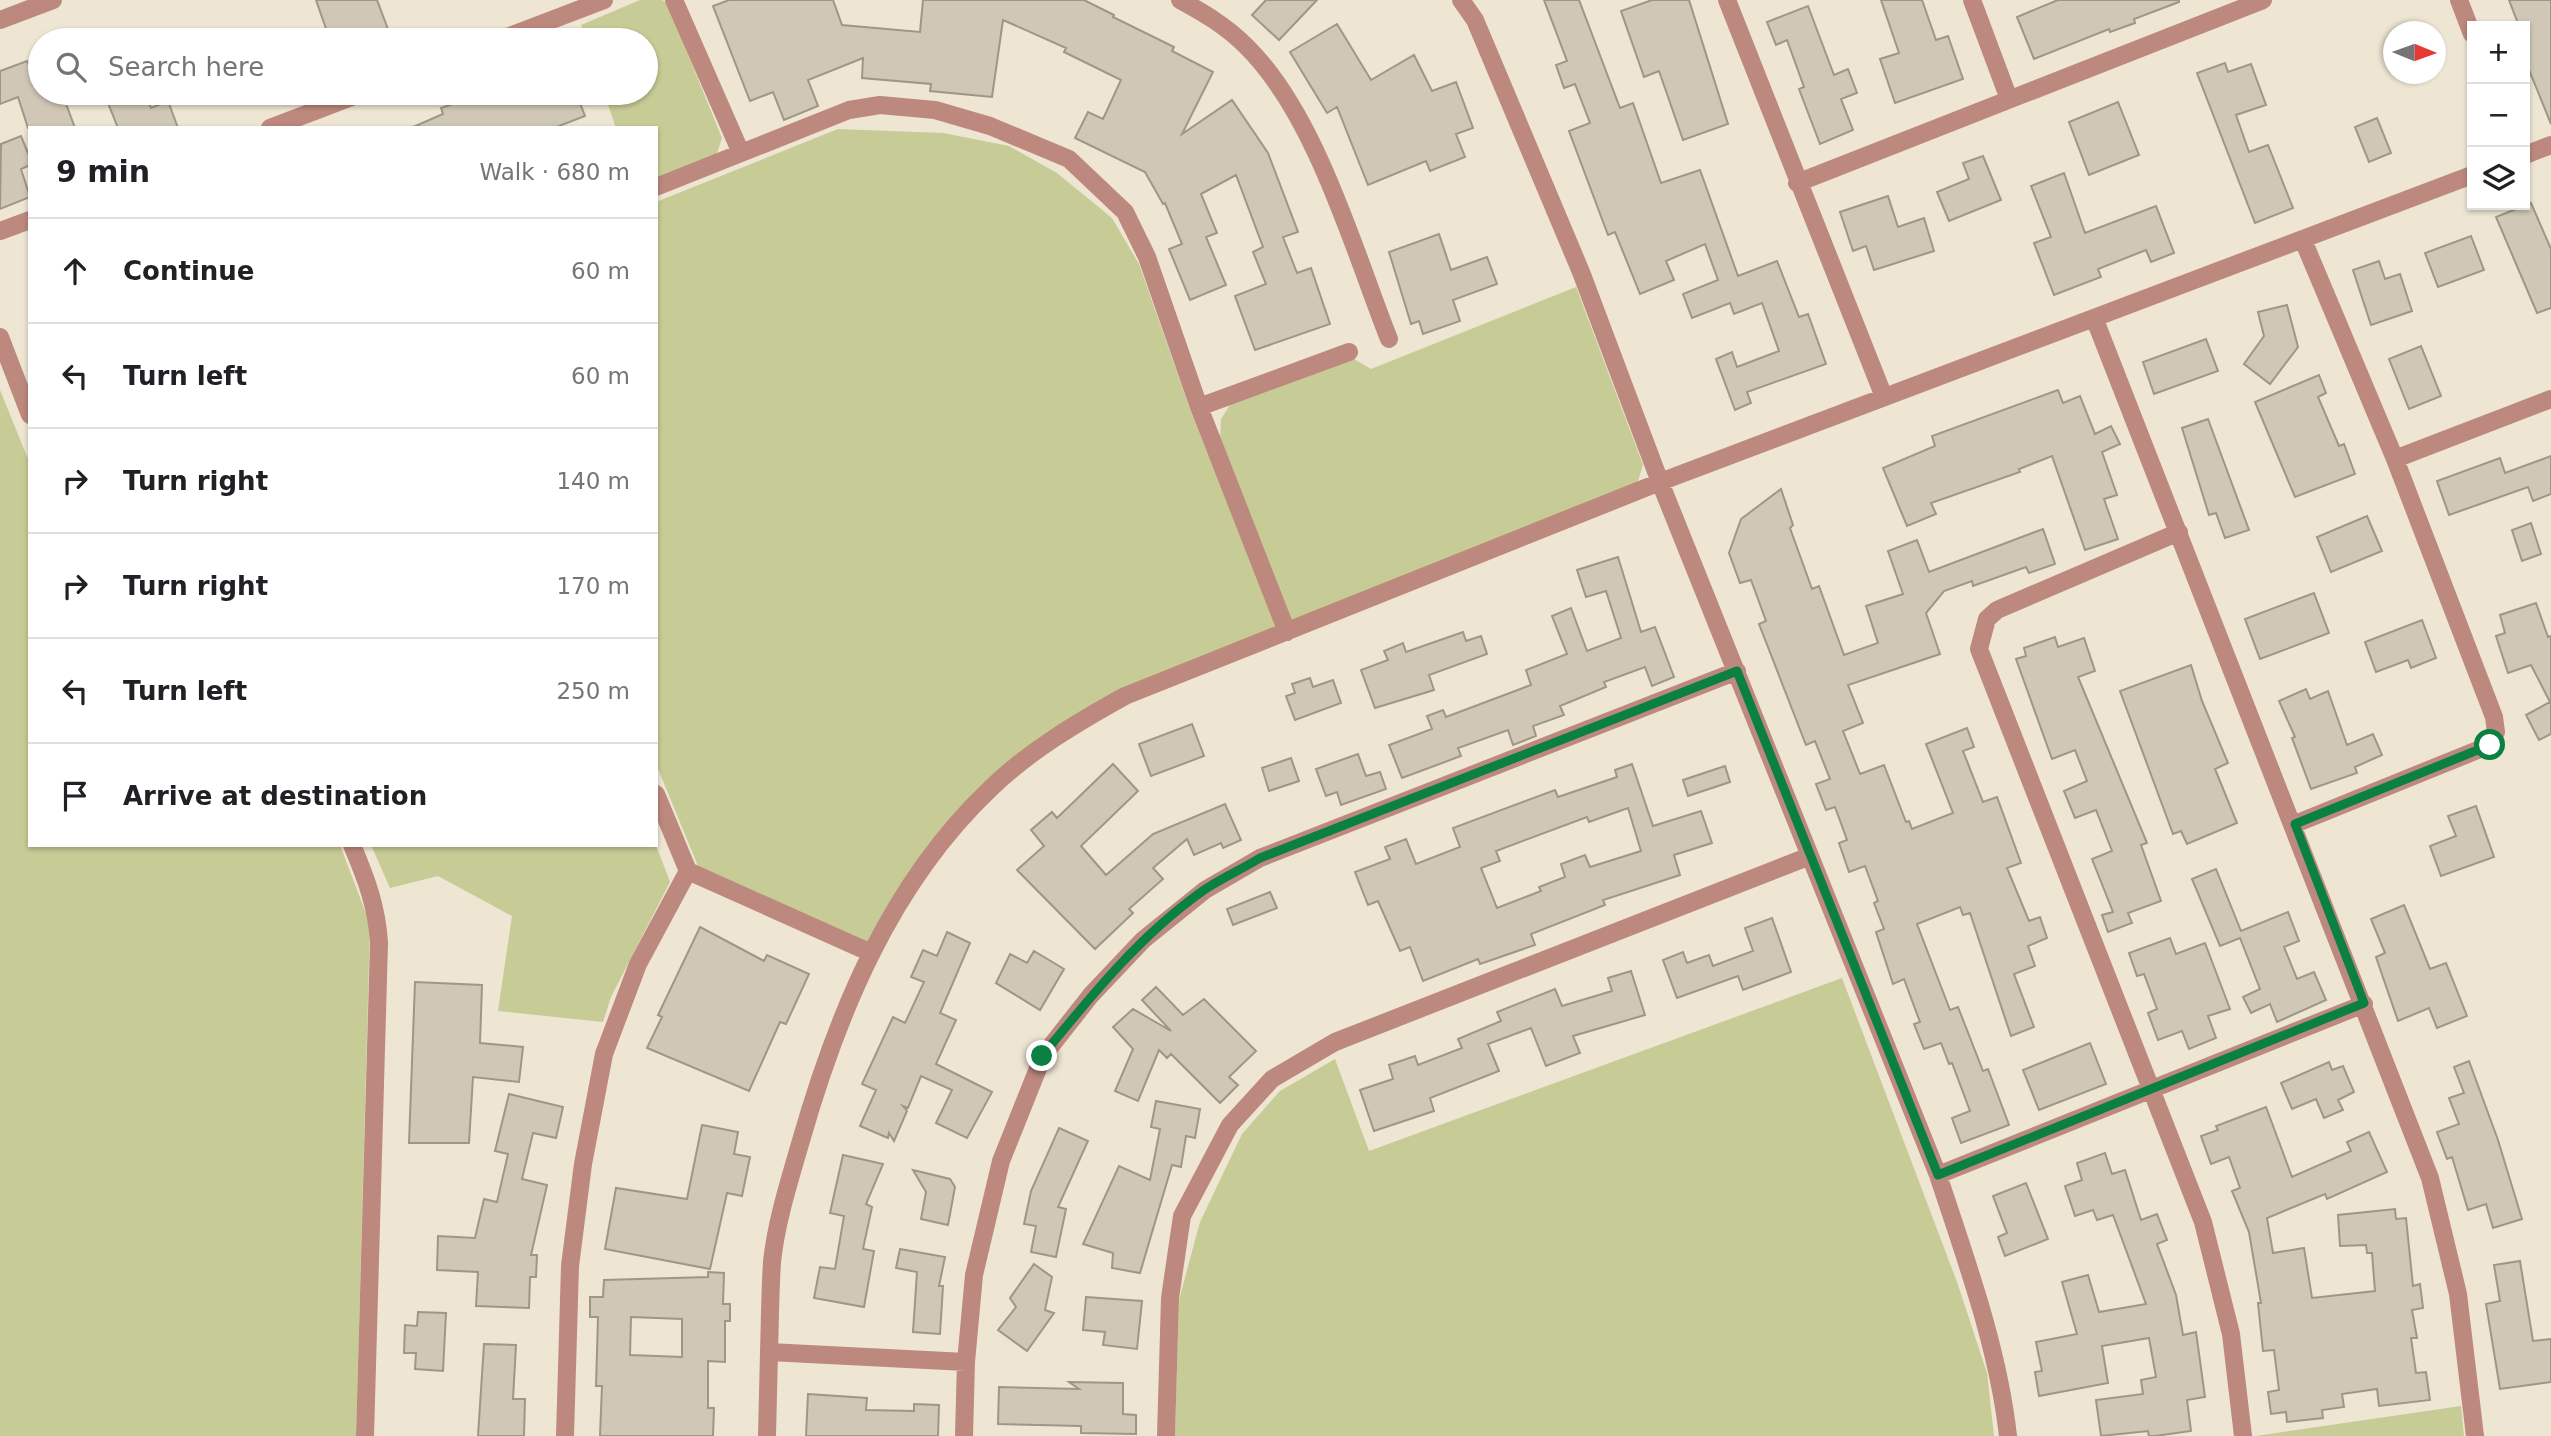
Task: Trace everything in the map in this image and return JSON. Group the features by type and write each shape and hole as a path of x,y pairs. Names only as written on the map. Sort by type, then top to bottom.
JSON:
{"street":[{"path":"0,20 53,0"},
{"path":"530,28 604,0"},
{"path":"674,0 741,153"},
{"path":"1180,0 1216,20 1247,47 1282,89 1317,157 1389,339"},
{"path":"1461,0 1475,20 1515,110 1581,272 1660,482 1938,1175 1972,1275 2005,1410 2008,1436"},
{"path":"1727,0 1797,183 1884,397"},
{"path":"1972,0 2009,99"},
{"path":"1797,183 2009,99 2220,8 2263,0"},
{"path":"2459,0 2467,21"},
{"path":"275,126 330,105"},
{"path":"658,186 849,110 880,105 935,110 957,116 990,126 1069,159 1125,212 1147,257 1199,407 1287,632"},
{"path":"2530,153 2551,145"},
{"path":"767,1436 772,1261 788,1186 832,1043 869,952 937,847 990,789 1023,761 1086,717 1125,696 1660,482 2095,320 2467,177"},
{"path":"0,231 28,221"},
{"path":"2295,824 2490,745 2496,732 2494,717 2395,460 2302,240"},
{"path":"2095,320 2295,824 2430,1178 2458,1294 2475,1436"},
{"path":"0,337 28,410"},
{"path":"1199,407 1349,352"},
{"path":"2395,460 2551,399"},
{"path":"2179,532 1997,610 1987,619 1979,649 2203,1222 2231,1334 2243,1436"},
{"path":"964,1436 966,1362 974,1275 1001,1161 1042,1056 1091,995 1143,940 1205,890 1260,858 1737,671"},
{"path":"658,799 688,871 869,952"},
{"path":"353,847 371,890 378,917 379,943 365,1436"},
{"path":"1166,1436 1170,1298 1182,1216 1230,1125 1272,1079 1335,1042 1810,856"},
{"path":"565,1436 570,1266 583,1164 604,1054 638,964 688,871"},
{"path":"1938,1175 2364,1003"},
{"path":"769,1352 966,1362"}],"green space":[{"path":"640,0 662,0 667,3 722,138 716,156 658,179 658,126 615,126 608,105 658,105 658,28 582,28 581,25"},
{"path":"838,129 943,133 1009,146 1057,173 1112,218 1139,264 1191,412 1277,627 1123,690 986,785 867,943 698,866 658,769 658,201"},
{"path":"1576,287 1643,465 1637,484 1292,625 1220,440 1221,419 1233,400 1349,356 1371,369"},
{"path":"0,390 28,459 28,847 341,847 370,924 356,1436 0,1436"},
{"path":"372,847 657,847 670,882 611,997 603,1022 498,1011 512,916 438,876 390,888"},
{"path":"1842,978 1957,1282 1987,1373 1994,1436 1175,1436 1179,1300 1200,1222 1242,1134 1280,1091 1335,1059 1369,1151"},
{"path":"2461,1406 2464,1436 2256,1436"}],"building":[{"path":"316,0 377,0 388,28 326,28"},
{"path":"729,0 833,0 842,25 920,32 923,0 1084,0 1174,47 1172,51 1213,72 1182,134 1232,100 1268,153 1298,232 1283,237 1297,273 1311,268 1330,324 1255,350 1235,296 1266,284 1253,252 1263,247 1236,175 1201,194 1217,233 1206,237 1226,285 1190,300 1169,249 1182,244 1165,203 1163,204 1145,172 1075,138 1088,112 1103,119 1121,80 1064,52 1066,48 1003,20 992,97 930,91 931,84 862,78 863,58 808,80 818,106 784,120 773,92 750,101 713,6"},
{"path":"1266,0 1317,0 1279,40 1252,15"},
{"path":"1544,0 1579,0 1620,108 1633,103 1661,183 1700,170 1738,276 1777,261 1799,317 1808,314 1826,364 1747,392 1751,403 1735,410 1716,359 1732,352 1737,367 1779,351 1762,303 1734,314 1730,303 1692,318 1683,294 1718,280 1705,244 1666,261 1674,280 1640,294 1615,232 1608,235 1569,131 1590,123 1575,84 1564,88 1556,65 1567,61"},
{"path":"1652,0 1689,0 1728,124 1683,140 1659,71 1644,77 1621,11"},
{"path":"1881,0 1922,0 1936,40 1948,36 1963,79 1895,103 1880,59 1899,53"},
{"path":"2058,0 2179,2 2134,19 2135,23 2110,32 2109,29 2034,59 2017,17"},
{"path":"2509,0 2551,0 2551,124 2530,72 2530,21 2517,21"},
{"path":"1808,6 1834,75 1848,69 1857,93 1841,99 1853,130 1820,144 1799,89 1804,87 1787,40 1776,45 1767,22"},
{"path":"1337,24 1371,80 1414,55 1432,91 1456,82 1473,128 1456,134 1465,157 1430,171 1426,161 1368,185 1337,107 1327,113 1290,52"},
{"path":"27,61 28,105 66,105 74,126 28,128 18,97 0,104 0,71"},
{"path":"2225,63 2228,72 2251,64 2266,105 2236,115 2249,152 2268,145 2293,208 2255,223 2197,73"},
{"path":"2118,102 2139,155 2089,175 2069,122"},
{"path":"109,105 150,105 151,108 169,105 177,126 117,126"},
{"path":"450,105 581,105 585,116 559,126 416,126 443,114 441,108"},
{"path":"2377,118 2391,153 2369,162 2355,127"},
{"path":"21,136 28,153 28,166 21,169 28,198 0,209 1,144"},
{"path":"1983,156 2001,200 1949,221 1937,192 1969,179 1963,163"},
{"path":"2064,173 2085,233 2156,206 2174,253 2151,262 2146,250 2098,269 2101,277 2054,295 2034,243 2051,237 2031,186"},
{"path":"1888,196 1898,227 1924,218 1934,251 1874,270 1866,246 1853,251 1840,212"},
{"path":"2530,203 2551,249 2551,308 2537,313 2496,217 2514,210 2530,210"},
{"path":"1439,234 1451,270 1487,257 1497,284 1453,300 1460,321 1423,334 1419,321 1411,324 1389,252"},
{"path":"2471,236 2484,270 2438,287 2425,253"},
{"path":"2379,261 2385,279 2400,274 2412,311 2371,325 2353,270"},
{"path":"2287,305 2298,347 2270,384 2244,364 2264,336 2258,312"},
{"path":"2206,339 2218,371 2154,394 2143,362"},
{"path":"2421,346 2441,396 2409,409 2389,359"},
{"path":"2319,375 2326,393 2318,397 2339,446 2344,444 2355,474 2295,497 2255,402"},
{"path":"2058,390 2063,403 2080,396 2095,434 2111,426 2120,444 2102,452 2117,495 2104,499 2118,539 2085,550 2052,456 2019,469 2020,472 1931,503 1936,514 1907,526 1883,468 1935,446 1932,436"},
{"path":"2208,419 2249,530 2225,538 2216,513 2209,515 2182,428"},
{"path":"2551,456 2551,494 2533,501 2528,487 2449,515 2437,481 2500,458 2505,473"},
{"path":"1781,489 1793,525 1790,528 1812,589 1819,586 1844,655 1878,643 1866,606 1903,594 1888,551 1917,540 1929,572 2043,529 2055,564 2029,573 2026,567 1973,586 1972,581 1944,591 1926,613 1940,654 1848,685 1863,723 1843,731 1860,774 1884,765 1906,822 1909,821 1912,829 1953,813 1926,744 1967,728 1974,747 1963,751 1983,802 1997,797 2021,863 2007,868 2029,921 2040,917 2047,938 2028,946 2035,966 2014,974 2034,1027 2011,1036 1970,913 1963,915 1960,907 1917,924 1950,1010 1958,1007 1983,1071 1988,1069 2009,1125 1961,1143 1952,1118 1970,1111 1952,1063 1949,1064 1941,1043 1924,1049 1914,1024 1920,1022 1904,979 1893,984 1876,932 1884,929 1874,903 1878,901 1865,866 1849,872 1839,843 1847,840 1835,807 1826,810 1816,784 1830,779 1815,741 1806,745 1759,624 1766,621 1751,580 1740,583 1729,553 1741,519"},
{"path":"2367,516 2382,551 2331,572 2317,537"},
{"path":"2531,523 2541,554 2522,561 2512,530"},
{"path":"1618,557 1641,632 1655,627 1674,677 1652,686 1645,667 1604,682 1606,687 1560,706 1564,715 1533,726 1536,736 1513,745 1508,730 1458,748 1461,756 1402,778 1389,745 1432,729 1427,716 1443,710 1446,717 1531,685 1526,670 1567,654 1552,616 1571,608 1587,651 1621,638 1606,591 1586,597 1577,570"},
{"path":"2314,593 2329,633 2260,659 2245,619"},
{"path":"2536,603 2548,637 2551,636 2551,734 2539,740 2526,715 2550,702 2531,665 2508,673 2496,636 2505,633 2500,615"},
{"path":"2422,620 2436,658 2411,668 2408,660 2376,672 2365,642"},
{"path":"1463,632 1466,641 1481,636 1487,654 1429,675 1434,690 1375,708 1361,670 1388,660 1384,651 1403,643 1406,652"},
{"path":"2055,637 2058,647 2084,638 2095,671 2078,677 2147,843 2141,845 2161,901 2128,913 2132,923 2108,932 2102,915 2113,912 2092,859 2112,851 2096,810 2075,818 2064,791 2087,781 2075,750 2052,759 2016,659 2026,656 2024,648"},
{"path":"2191,665 2202,701 2228,763 2215,769 2237,823 2187,844 2181,831 2173,834 2120,691"},
{"path":"1310,678 1313,687 1333,680 1341,703 1295,720 1286,696 1295,693 1292,684"},
{"path":"2306,689 2310,699 2328,691 2347,745 2373,734 2382,755 2355,767 2357,773 2311,789 2292,738 2295,737 2279,701"},
{"path":"1192,724 1204,756 1151,776 1139,744"},
{"path":"1358,754 1366,776 1380,772 1386,789 1341,805 1337,792 1326,796 1316,769"},
{"path":"1291,758 1299,781 1269,791 1262,768"},
{"path":"1113,764 1138,791 1081,846 1106,875 1153,834 1225,804 1241,840 1223,848 1221,843 1194,855 1187,839 1153,868 1163,879 1129,909 1133,913 1095,949 1017,870 1044,846 1031,830 1052,812 1057,818"},
{"path":"1632,764 1653,826 1701,811 1712,843 1674,855 1680,875 1603,900 1605,905 1531,934 1535,945 1480,964 1478,959 1423,981 1410,947 1400,951 1378,901 1368,905 1355,872 1390,859 1385,847 1406,839 1416,864 1460,847 1453,828 1555,790 1558,797 1617,777 1615,770","holes":["1628,808 1641,851 1590,867 1585,855 1561,864 1565,877 1539,887 1541,891 1497,908 1481,868 1500,861 1496,851 1587,817 1589,822"]},
{"path":"1725,766 1730,782 1688,796 1683,780"},
{"path":"2476,806 2494,857 2441,876 2430,846 2456,836 2448,816"},
{"path":"2216,869 2241,931 2288,912 2299,941 2284,947 2297,979 2314,972 2326,1000 2277,1022 2270,1004 2251,1013 2243,997 2260,989 2240,938 2220,946 2192,879"},
{"path":"1270,892 1277,908 1233,925 1227,909"},
{"path":"2404,905 2430,969 2446,963 2467,1016 2437,1028 2429,1008 2398,1021 2376,957 2385,953 2371,919"},
{"path":"1772,918 1791,972 1743,990 1738,976 1677,998 1663,960 1683,952 1687,963 1709,955 1713,966 1753,951 1745,928"},
{"path":"700,927 764,961 767,955 809,974 786,1024 780,1022 749,1091 647,1048 662,1017 658,1015"},
{"path":"947,932 970,943 940,1013 956,1020 936,1064 992,1092 967,1138 936,1123 952,1090 921,1076 908,1108 903,1106 907,1111 894,1141 889,1133 888,1138 860,1126 876,1090 862,1084 893,1017 905,1023 924,982 911,977 923,950 937,956"},
{"path":"2170,938 2176,954 2205,943 2230,1009 2208,1016 2216,1038 2189,1049 2182,1031 2158,1040 2148,1013 2157,1009 2144,974 2137,976 2129,953"},
{"path":"1034,951 1064,969 1040,1010 996,983 1010,954 1027,963"},
{"path":"1631,971 1645,1015 1573,1036 1580,1053 1546,1066 1531,1028 1488,1044 1499,1071 1430,1098 1434,1111 1374,1131 1360,1090 1393,1079 1389,1065 1415,1056 1418,1065 1462,1048 1458,1039 1501,1021 1497,1012 1555,989 1562,1006 1612,991 1608,978"},
{"path":"415,982 482,985 480,1043 523,1047 519,1082 473,1077 469,1143 409,1143"},
{"path":"1156,987 1183,1015 1204,999 1256,1051 1229,1077 1238,1085 1220,1103 1171,1054 1167,1058 1159,1050 1138,1101 1115,1091 1133,1049 1113,1027 1133,1009 1171,1031 1142,1000"},
{"path":"2090,1043 2106,1084 2039,1110 2023,1070"},
{"path":"2469,1061 2498,1140 2522,1219 2493,1228 2486,1204 2468,1210 2452,1157 2447,1159 2437,1132 2459,1124 2449,1098 2464,1093 2454,1067"},
{"path":"2329,1062 2332,1070 2343,1066 2354,1092 2338,1100 2343,1110 2324,1118 2316,1099 2292,1109 2281,1083"},
{"path":"509,1094 563,1107 556,1138 533,1133 522,1179 547,1185 531,1255 537,1255 536,1277 530,1277 529,1308 476,1306 478,1272 437,1270 438,1236 475,1238 484,1199 497,1202 508,1154 495,1151"},
{"path":"1156,1101 1200,1109 1195,1138 1186,1136 1181,1167 1172,1165 1140,1273 1112,1268 1113,1253 1083,1244 1119,1166 1150,1180 1160,1129 1151,1127"},
{"path":"2266,1107 2292,1177 2351,1151 2347,1142 2369,1132 2387,1172 2327,1199 2325,1194 2267,1218 2273,1253 2304,1248 2312,1298 2375,1291 2372,1253 2367,1253 2366,1245 2340,1246 2338,1215 2395,1209 2396,1219 2406,1218 2413,1286 2420,1284 2423,1308 2412,1310 2417,1338 2411,1338 2416,1373 2426,1372 2430,1400 2379,1406 2377,1389 2342,1394 2344,1407 2322,1410 2323,1418 2287,1422 2286,1412 2271,1414 2268,1392 2279,1390 2274,1350 2263,1351 2258,1303 2261,1303 2249,1232 2232,1191 2240,1188 2229,1157 2211,1164 2201,1136 2218,1130 2216,1126"},
{"path":"702,1125 738,1132 734,1154 750,1157 742,1196 727,1193 710,1269 605,1249 616,1188 687,1199"},
{"path":"1059,1128 1088,1141 1058,1207 1066,1209 1056,1257 1031,1252 1036,1226 1024,1224 1031,1191"},
{"path":"2105,1153 2112,1174 2125,1170 2141,1220 2157,1214 2167,1240 2157,1244 2176,1295 2183,1335 2196,1332 2205,1397 2187,1400 2191,1431 2155,1436 2149,1436 2148,1431 2101,1436 2096,1400 2143,1394 2141,1380 2156,1377 2149,1338 2102,1346 2108,1383 2039,1396 2035,1372 2042,1371 2036,1342 2077,1334 2062,1282 2088,1275 2099,1312 2146,1304 2113,1215 2097,1220 2093,1210 2075,1216 2065,1186 2082,1180 2077,1163"},
{"path":"843,1155 883,1164 866,1204 872,1207 863,1249 874,1251 864,1307 814,1298 820,1267 835,1269 844,1216 830,1213"},
{"path":"913,1170 950,1179 955,1187 948,1225 921,1219 926,1192"},
{"path":"2026,1183 2048,1239 2005,1256 1998,1237 2007,1233 1993,1196"},
{"path":"900,1249 945,1257 939,1286 943,1286 940,1334 913,1332 917,1272 896,1268"},
{"path":"2520,1261 2533,1341 2551,1339 2551,1382 2500,1389 2486,1304 2500,1301 2494,1265"},
{"path":"1034,1264 1052,1277 1045,1310 1054,1313 1027,1351 998,1330 1016,1307 1010,1298"},
{"path":"708,1272 724,1273 723,1304 730,1304 730,1321 725,1321 725,1362 708,1361 708,1408 714,1408 713,1436 600,1436 602,1386 596,1386 598,1317 590,1317 590,1297 603,1297 604,1280 708,1277","holes":["631,1317 682,1319 682,1357 630,1355"]},
{"path":"1086,1297 1142,1301 1137,1349 1103,1345 1105,1332 1083,1330"},
{"path":"418,1312 446,1313 443,1371 415,1369 416,1353 404,1353 405,1325 417,1326"},
{"path":"484,1344 516,1345 513,1399 525,1399 524,1436 478,1436"},
{"path":"1069,1382 1123,1383 1123,1414 1136,1415 1136,1434 1081,1433 1081,1426 998,1424 999,1387 1079,1389"},
{"path":"808,1394 867,1398 866,1410 914,1411 914,1404 939,1405 938,1436 806,1436"}],"route":[{"path":"1042,1056 1091,995 1143,940 1205,890 1260,858 1737,671 1938,1175 2364,1003 2295,824 2490,745"}]}
